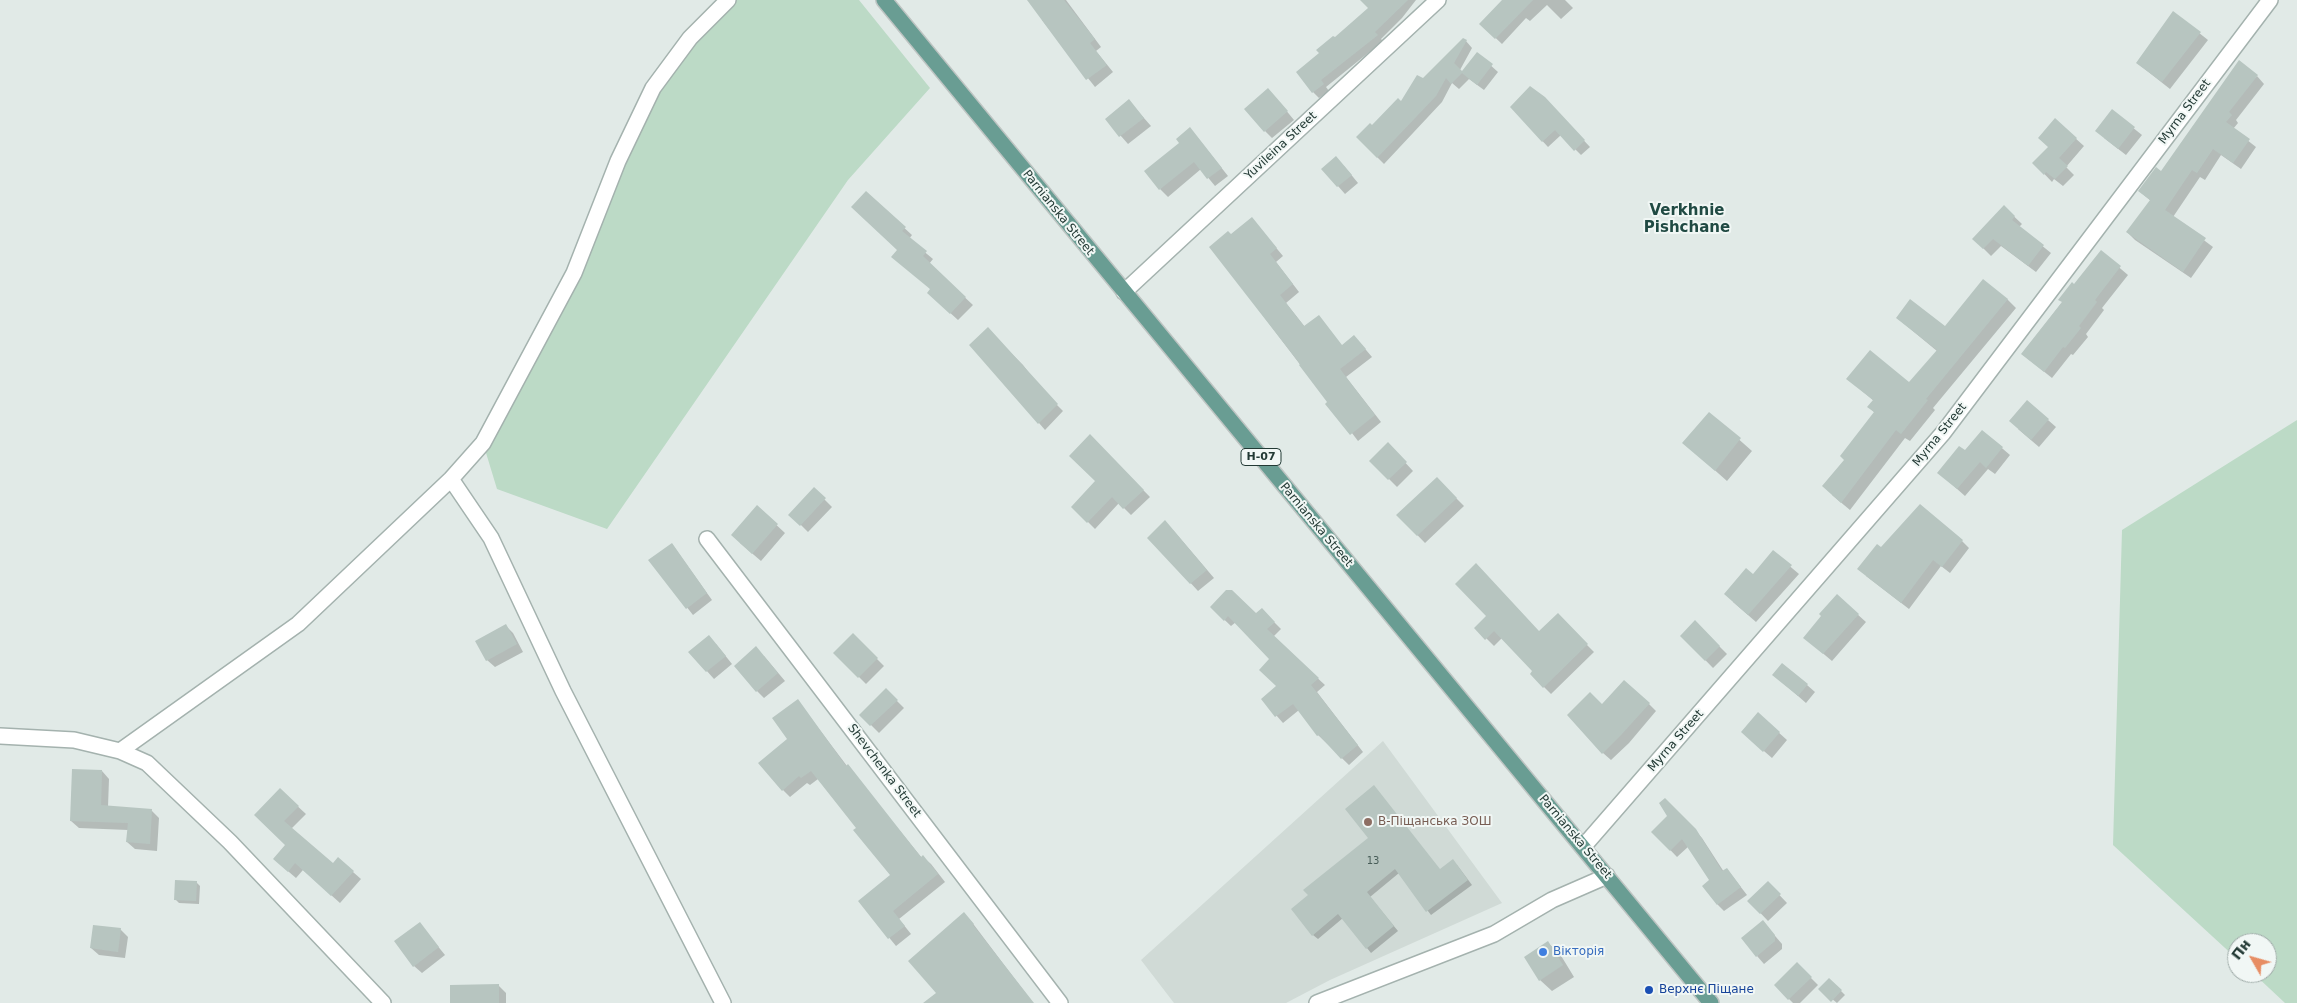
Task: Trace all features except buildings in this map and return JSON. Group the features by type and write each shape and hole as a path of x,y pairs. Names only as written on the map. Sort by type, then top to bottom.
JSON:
{"main road":[{"name":"Parnianska Street","path":"884,0 1711,1003"}],"street":[{"path":"120,750 298,624 451,479 483,443 574,272 618,161 653,88 690,38 728,0"},
{"name":"Yuvileina Street","path":"1124,292 1438,0"},
{"name":"Myrna Street","path":"1583,847 1943,433 2270,0"},
{"path":"451,479 492,538 563,691 723,1003"},
{"name":"Shevchenka Street","path":"707,539 1060,1003"},
{"path":"0,736 74,740 120,750 148,763 224,836 383,1003"},
{"path":"1318,1003 1494,934 1552,900 1608,876"}],"shaded area":[{"name":"В-Піщанська ЗОШ","path":"1383,741 1502,903 1330,980 1286,1003 1174,1003 1141,960"}],"green space":[{"path":"728,0 859,0 930,88 848,180 607,529 497,489 483,443 574,273 653,88"},
{"path":"2297,420 2297,1003 2285,1003 2264,983 2277,983 2277,933 2227,933 2227,950 2113,845 2122,530"}],"place":[{"name":"В-Піщанська ЗОШ","path":"1368,822"},
{"name":"Вікторія","path":"1543,952"},
{"name":"Верхнє Піщане","path":"1649,990"}],"district":[{"name":"Verkhnie Pishchane","path":"1687,220"}]}
